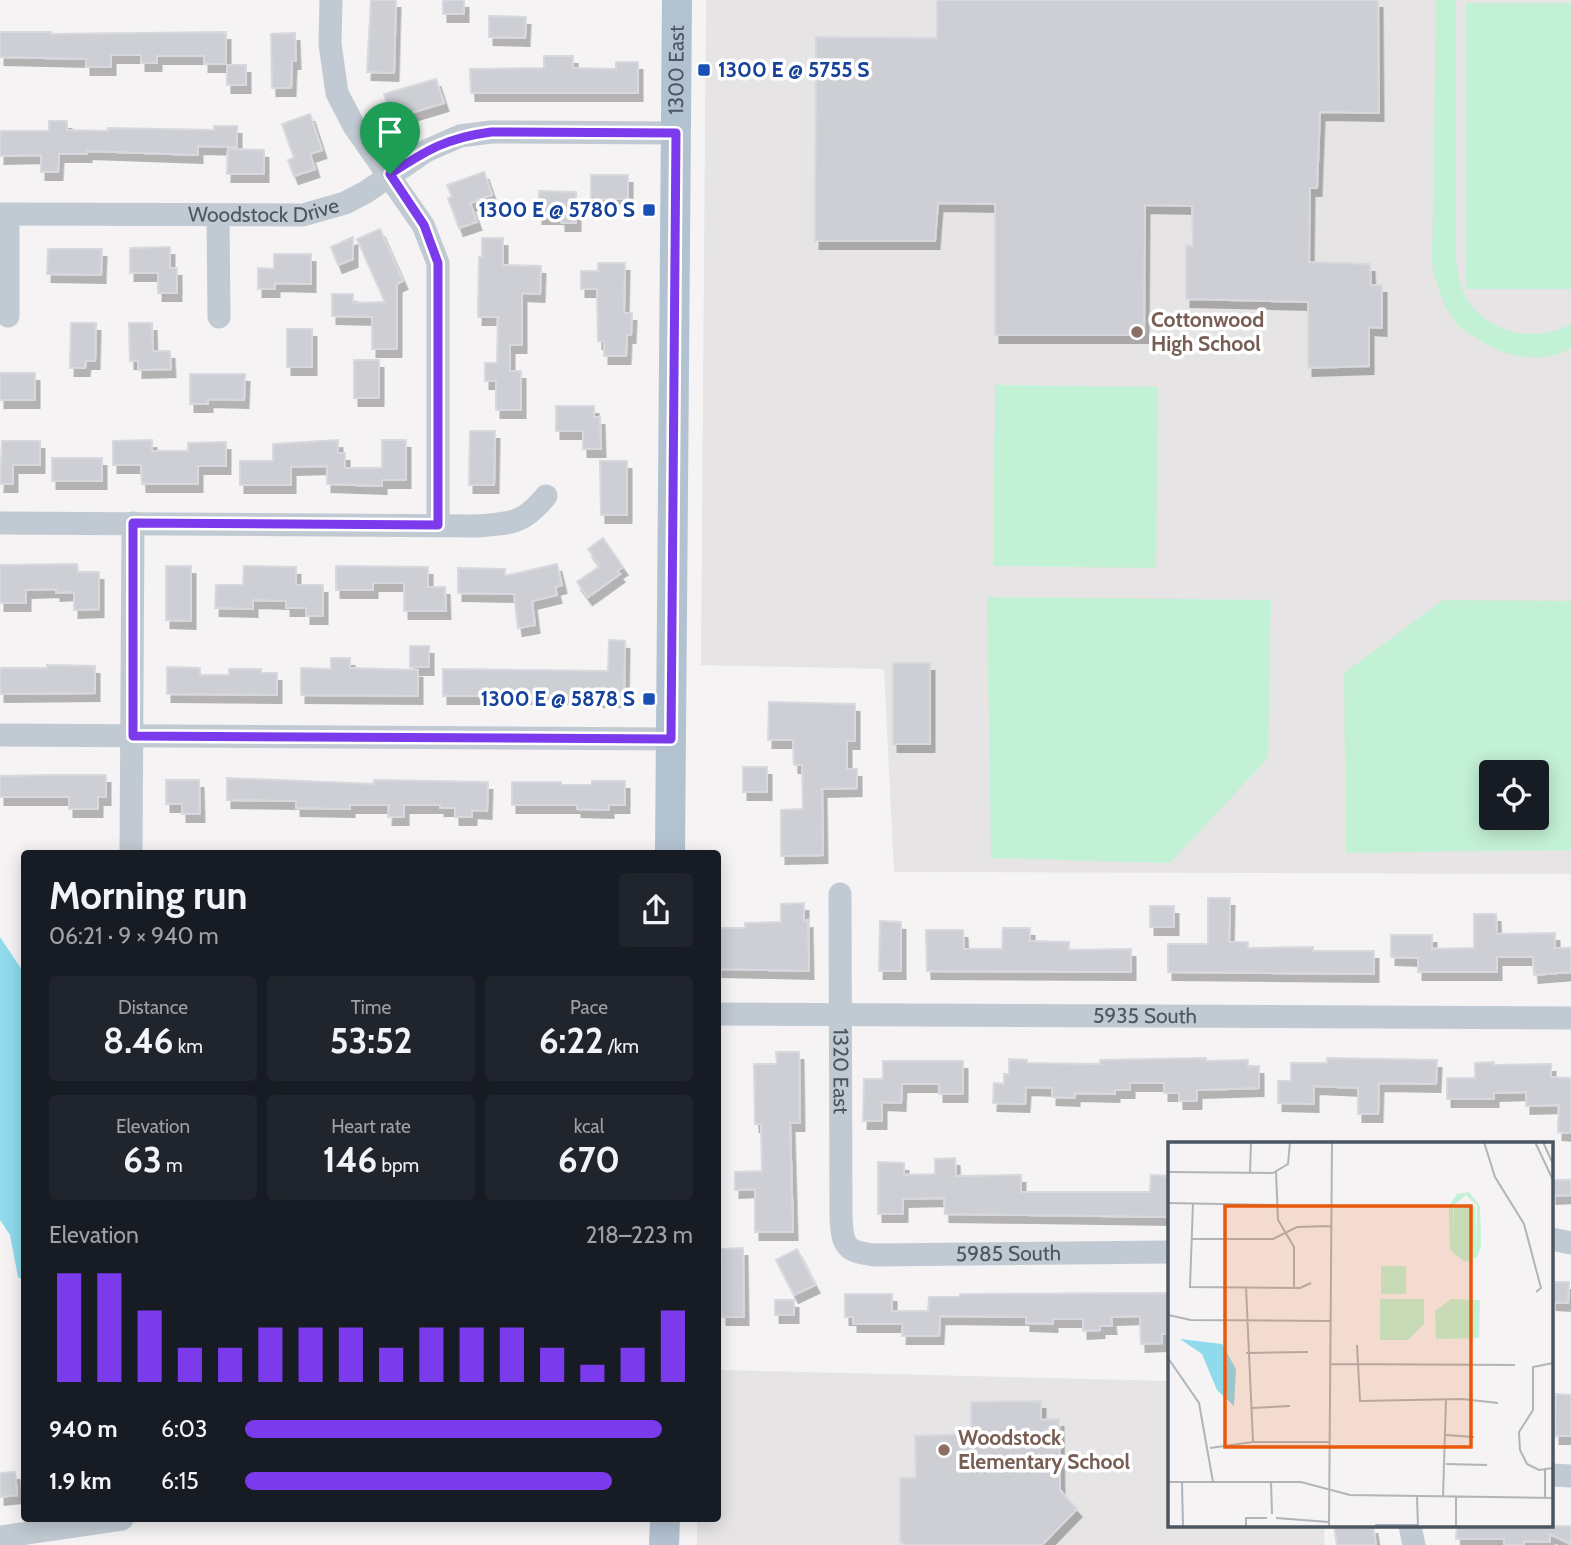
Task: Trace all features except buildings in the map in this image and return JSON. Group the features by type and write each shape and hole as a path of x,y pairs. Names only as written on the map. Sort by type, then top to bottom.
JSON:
{"main road":[{"name":"1300 East","path":"670,850 677,0"},
{"path":"664,1545 665,1522"}],"street":[{"path":"331,0 330,44 337,93 354,126 424,225 438,263 438,525"},
{"name":"Woodstock Drive","path":"4,214 282,216 313,212 345,203 426,151 460,136 480,133 676,133"},
{"path":"4,214 8,316"},
{"path":"218,216 219,317"},
{"path":"0,523 511,523 532,513 546,496"},
{"path":"131,850 133,523"},
{"path":"0,736 671,739"},
{"name":"1320 East","path":"840,894 841,1215 843,1239 847,1248"},
{"name":"5935 South","path":"721,1014 1571,1018"},
{"name":"5985 South","path":"847,1248 876,1255 1168,1252"},
{"path":"0,1536 100,1522"}],"shaded area":[{"name":"Cottonwood High School","path":"706,0 1571,0 1571,874 894,872 884,669 701,665"},
{"name":"Woodstock Elementary School","path":"721,1370 1168,1381 1168,1528 1325,1528 1324,1545 697,1545 697,1522 721,1522"}],"green space":[{"path":"1436,0 1456,0 1456,259 1463,292 1478,313 1489,322 1515,332 1544,333 1571,324 1571,348 1559,354 1546,357 1519,356 1493,348 1455,322 1438,286 1432,265"},
{"path":"1466,3 1571,3 1571,289 1465,289"},
{"path":"995,385 1158,387 1156,568 993,566"},
{"path":"987,597 1271,600 1268,758 1170,863 991,858"},
{"path":"1443,600 1571,601 1571,850 1346,853 1344,673"}],"water":[{"path":"0,937 21,968 21,1278 18,1277 10,1235 0,1220"}],"place":[{"name":"1300 E @ 5755 S","path":"704,70"},
{"name":"1300 E @ 5780 S","path":"649,210"},
{"name":"Cottonwood High School","path":"1137,332"},
{"name":"1300 E @ 5878 S","path":"649,699"},
{"name":"Woodstock Elementary School","path":"944,1450"}],"route":[{"path":"491,132 676,133 671,739 133,736 133,523 438,525 438,263 424,225 390,174 426,151 460,136 491,132"}]}
